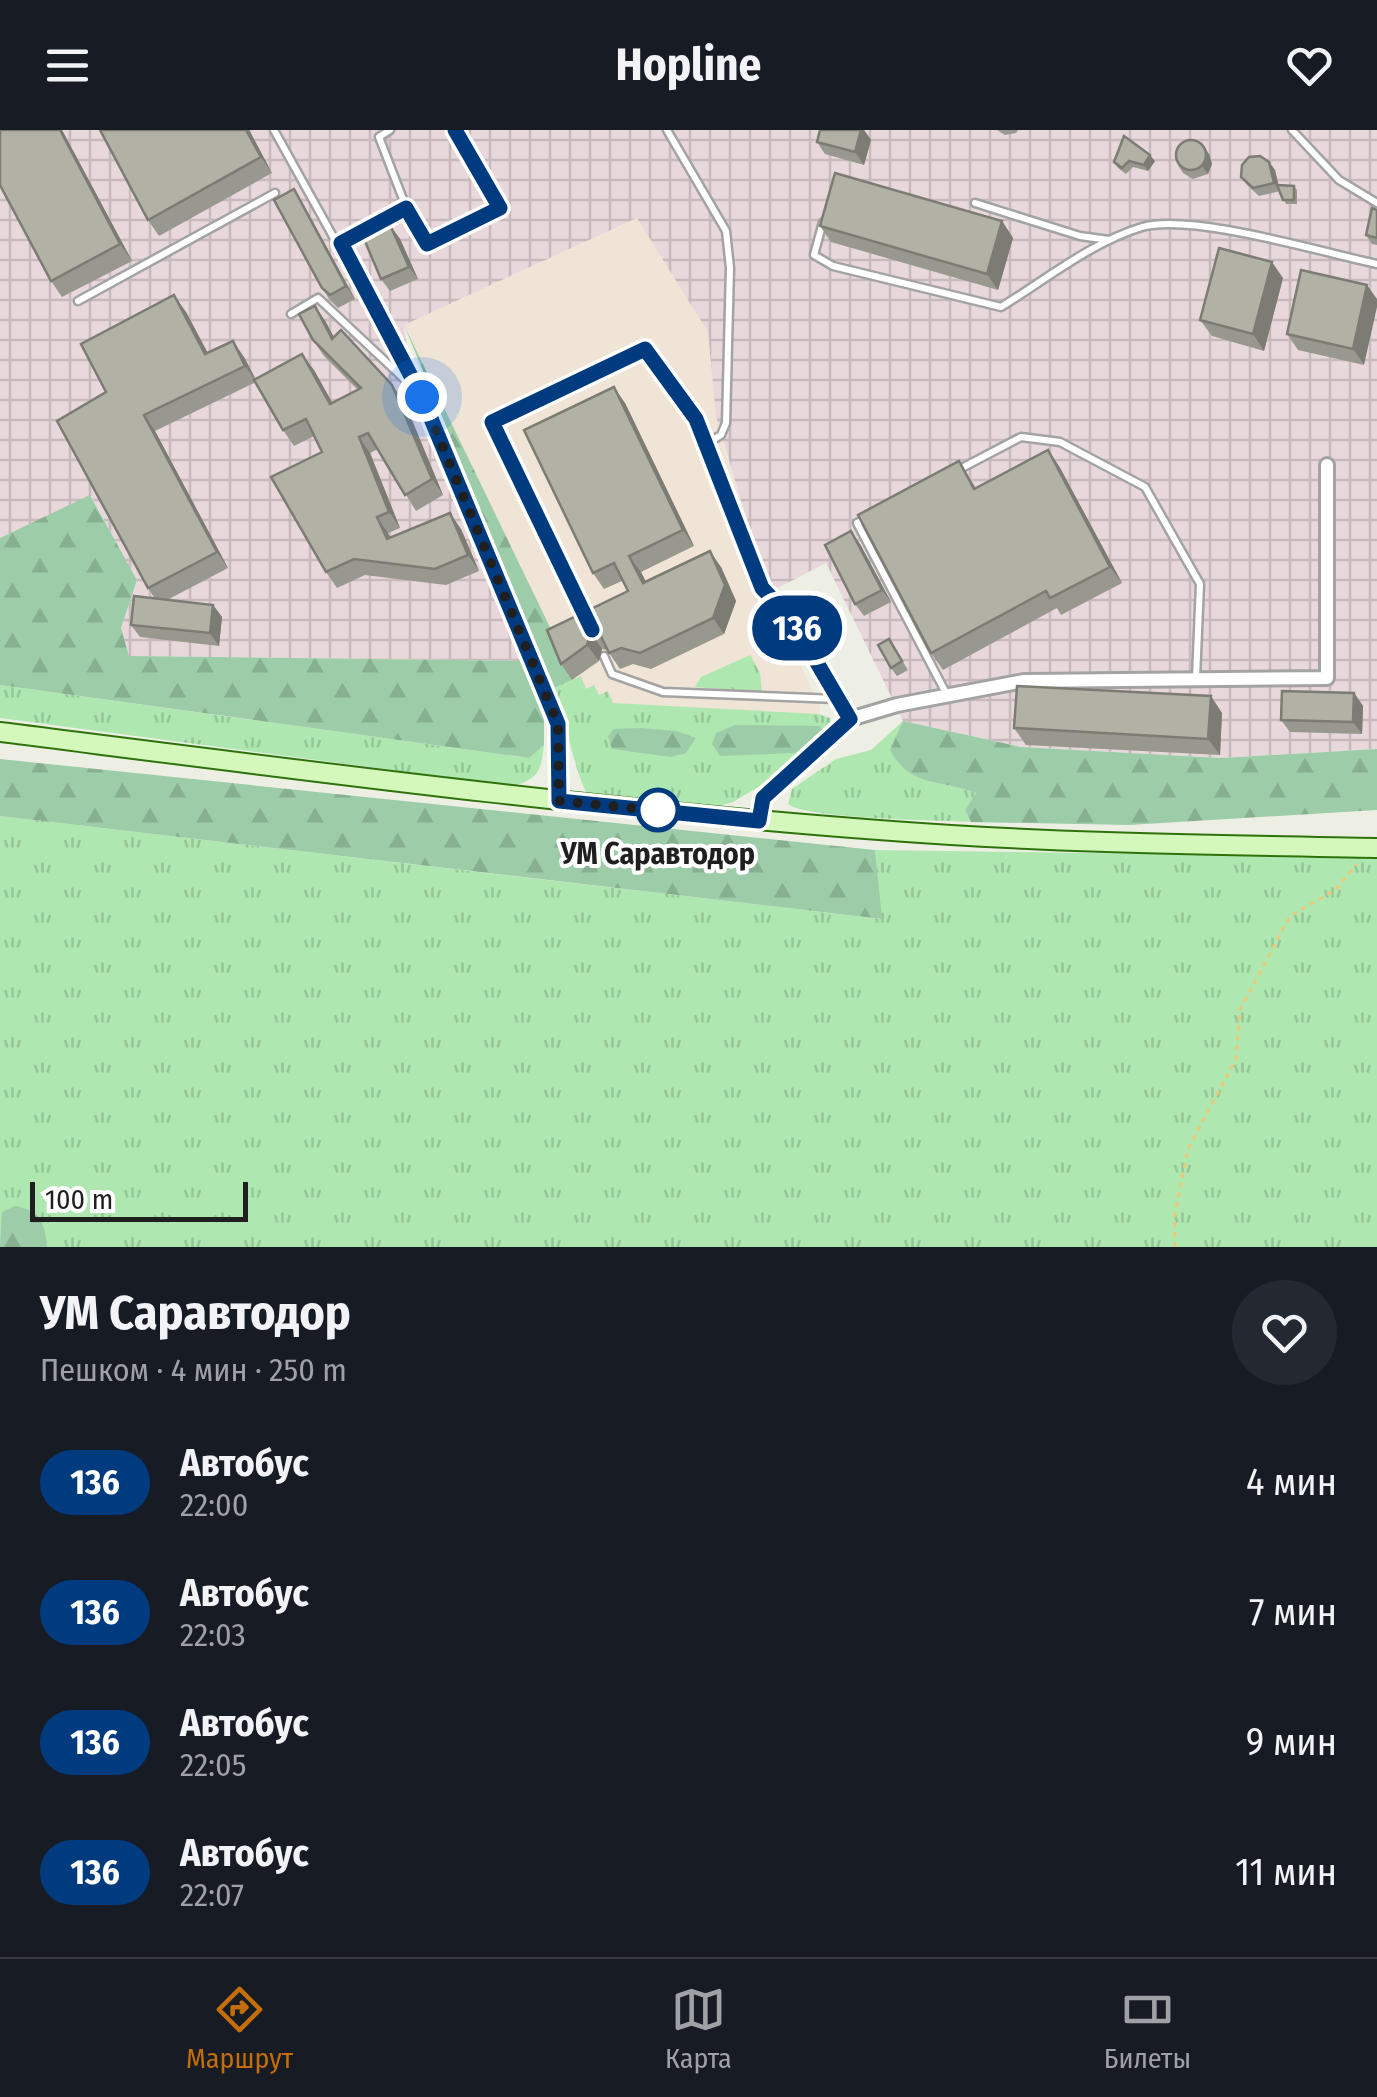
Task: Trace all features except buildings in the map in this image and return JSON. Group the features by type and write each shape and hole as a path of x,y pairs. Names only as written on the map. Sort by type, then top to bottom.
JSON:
{"main road":[{"path":"0,732 559,801 759,821 1104,842 1374,848"}],"street":[{"path":"759,821 763,798 850,719 1024,681 1327,678 1327,466"}],"lane":[{"path":"274,130 341,243 422,397 558,724 559,801"},
{"path":"390,130 378,136 406,208 427,244 500,208 455,130"},
{"path":"667,130 726,231 730,268 726,423 722,434 706,444"},
{"path":"1292,130 1339,180 1377,203"},
{"path":"78,301 275,193"},
{"path":"976,203 1080,236 1110,240"},
{"path":"341,243 406,208"},
{"path":"826,208 814,255 833,266 1000,307 1110,240 1144,226 1185,224 1377,264"},
{"path":"291,314 318,298 422,397"},
{"path":"592,630 492,422 645,349 696,419 762,588 792,620 850,719"},
{"path":"956,471 1021,436 1060,442 1145,487 1200,584 1196,679"},
{"path":"874,514 857,523 947,696"},
{"path":"604,656 612,674 664,692 838,699"}],"path":[{"path":"1175,1247 1175,1213 1188,1150 1236,1059 1240,1010 1290,916 1335,890 1374,848"}],"shaded area":[{"path":"0,130 1377,130 1377,749 1221,758 1021,747 903,721 826,563 768,593 716,416 708,332 637,218 404,325 413,396 521,661 129,656 121,628 137,580 91,496 0,538"},
{"path":"638,218 708,332 716,416 724,446 768,593 820,707 820,726 595,717 572,680 404,325"}],"green space":[{"path":"404,325 559,646 572,680 554,688"},
{"path":"90,495 137,580 121,628 129,656 521,661 544,720 544,745 529,758 0,685 0,538"},
{"path":"750,655 760,673 762,692 695,687 701,677"},
{"path":"581,676 586,689 594,685 599,695 608,691 613,703 818,714 830,718 832,730 818,752 720,806 595,794 586,792 581,780 554,688"},
{"path":"0,685 528,758 544,745 542,761 528,780 513,786 0,718"},
{"path":"903,721 891,750 899,762 917,777 976,793 965,810 971,822 845,816 788,804 792,789 836,759 871,750"},
{"path":"903,721 1021,747 1221,758 1377,749 1377,810 1129,825 971,822 965,810 976,793 917,777 898,762 890,750"},
{"path":"735,725 820,726 823,731 818,752 720,756 712,744 716,733"},
{"path":"614,729 677,731 696,738 686,753 671,757 612,749 608,736"},
{"path":"0,759 875,850 882,919 0,816"},
{"path":"0,816 881,919 875,850 1377,857 1377,1247 0,1247"},
{"path":"15,1206 40,1219 47,1247 0,1247 2,1212"}],"bus line":[{"name":"136","path":"455,130 500,208 427,244 406,208 341,243 422,397 558,724 559,801 759,821 763,798 850,719 792,620 762,588 696,419 645,349 492,422 592,630"}],"place":[{"name":"УМ Саравтодор","path":"658,810"}],"route":[{"path":"422,397 558,724 559,801 662,811 658,810"}]}
